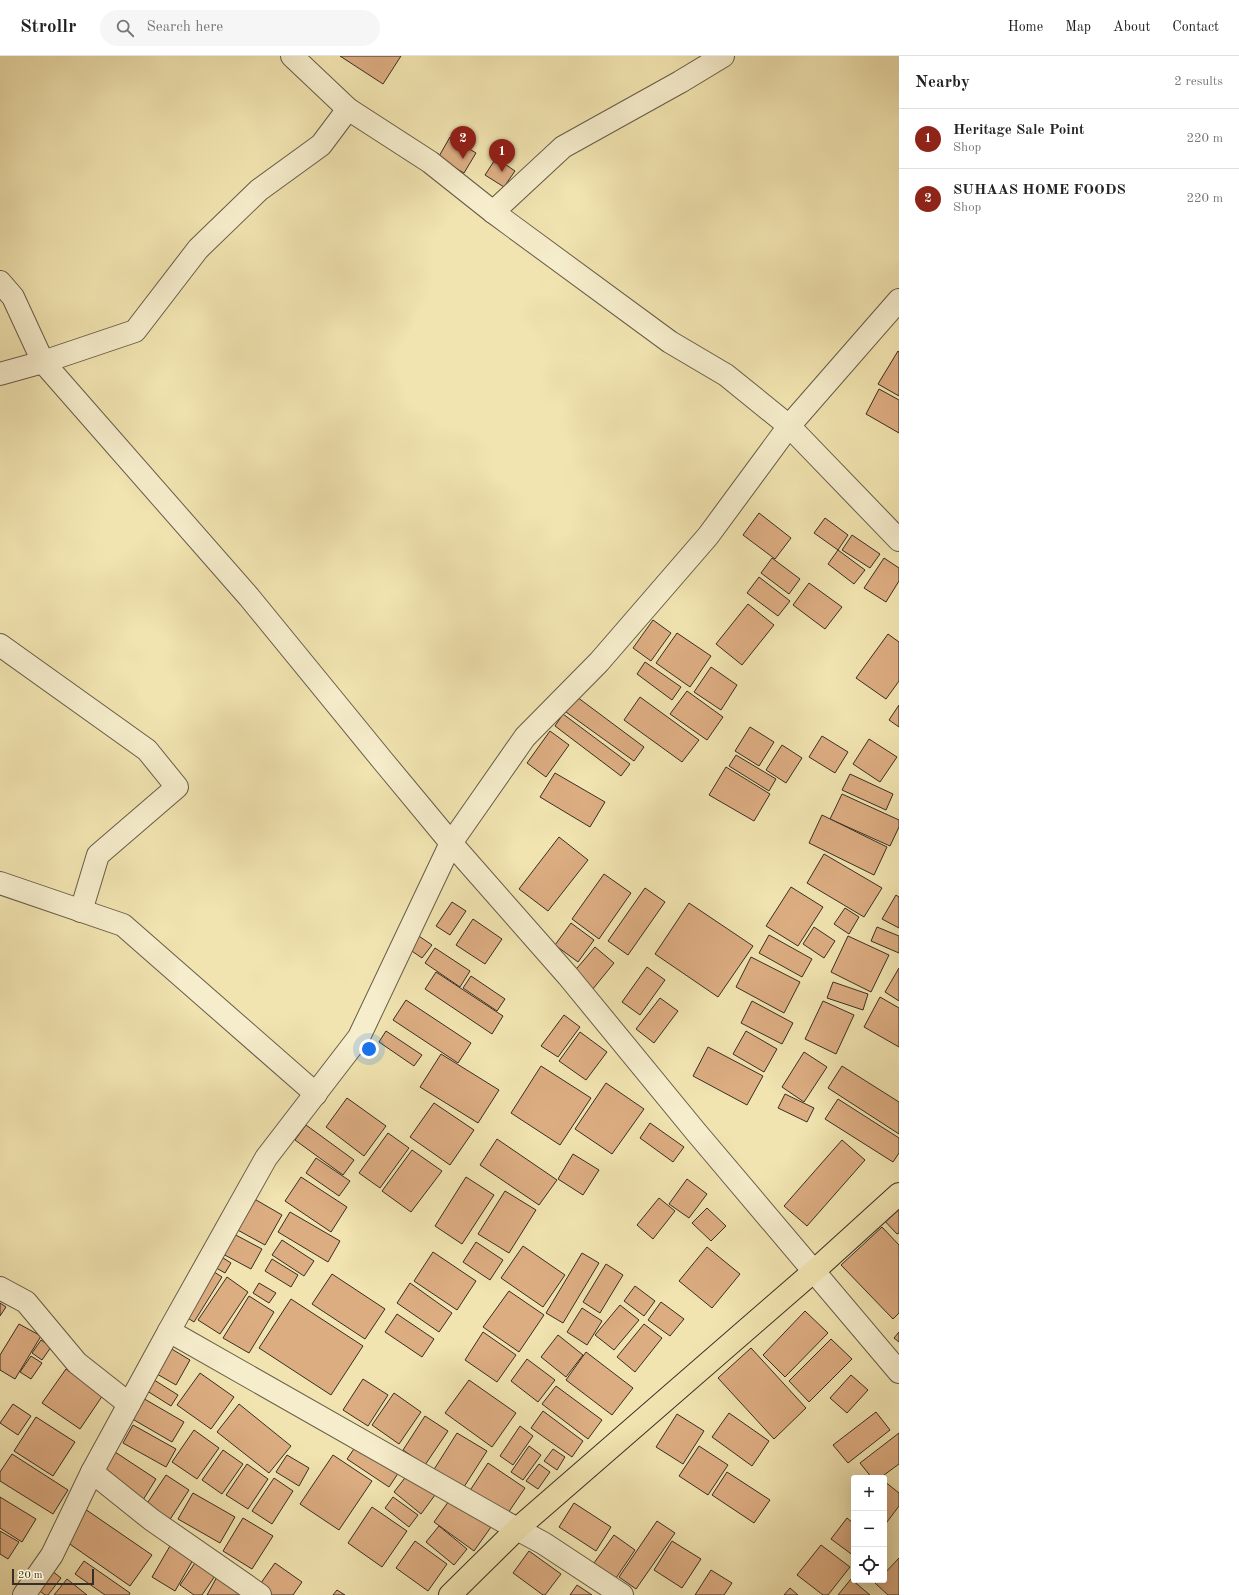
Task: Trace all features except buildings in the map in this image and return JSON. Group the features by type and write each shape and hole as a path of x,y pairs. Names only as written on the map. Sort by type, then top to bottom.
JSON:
{"main road":[{"path":"450,1595 517,1529 814,1271 899,1194"}],"street":[{"path":"292,56 348,109 430,162 493,212 670,342 726,375 789,426 899,540"},
{"path":"493,212 563,147 724,56"},
{"path":"0,374 43,362 135,331 198,249 259,190 321,145 348,109"},
{"path":"0,282 13,297 43,362 249,597 451,843 568,976 899,1372"},
{"path":"24,1595 52,1555 92,1472 266,1158 359,1037 451,843 525,737 598,662 708,536 789,426 899,300"},
{"path":"1,648 147,750 177,787 98,855 81,911"},
{"path":"0,883 123,925 316,1094"},
{"path":"0,1288 26,1302 77,1363 129,1404"},
{"path":"169,1331 543,1543 622,1595"},
{"path":"92,1472 152,1520 260,1595"}],"place":[{"name":"SUHAAS HOME FOODS","path":"463,159"},
{"name":"Heritage Sale Point","path":"502,172"}]}
